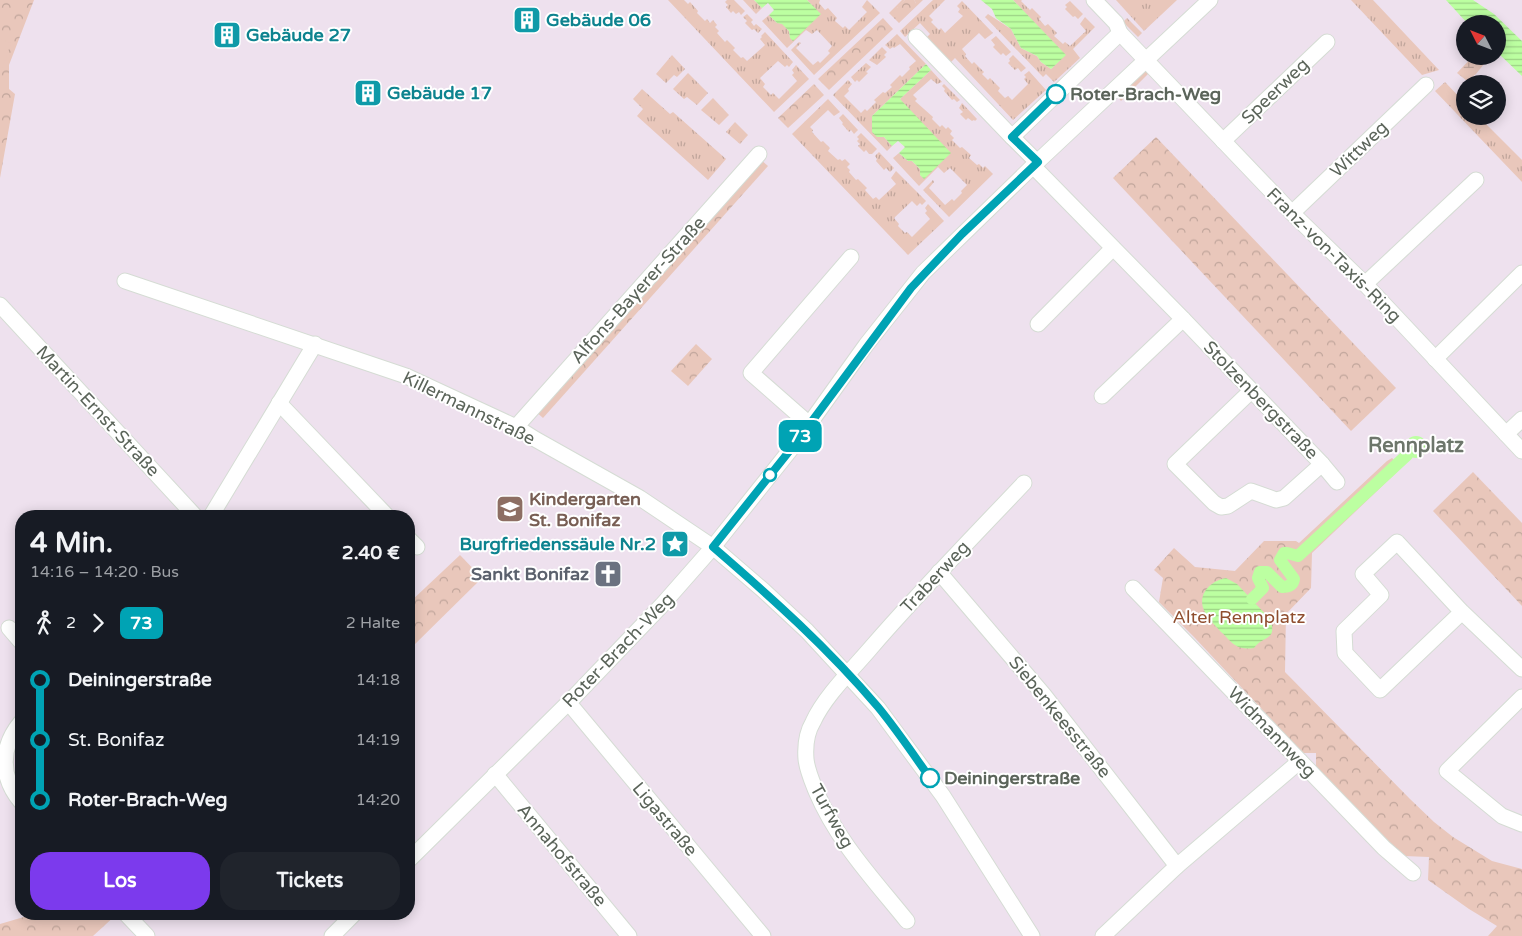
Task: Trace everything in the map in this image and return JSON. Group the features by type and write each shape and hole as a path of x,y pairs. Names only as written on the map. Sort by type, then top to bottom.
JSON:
{"street":[{"path":"1094,0 1116,23 1120,33 1146,60"},
{"name":"Roter-Brach-Weg","path":"415,854 568,702 662,605 713,547 923,273 1035,164 1210,0"},
{"path":"1012,137 1120,33"},
{"path":"916,37 1012,137 1035,164"},
{"name":"Speerweg","path":"1223,141 1327,42"},
{"name":"Franz-von-Taxis-Ring","path":"1146,60 1292,213 1365,284 1522,451"},
{"name":"Wittweg","path":"1292,213 1426,85"},
{"name":"Alfons-Bayerer-Straße","path":"516,426 759,154"},
{"name":"Stolzenbergstraße","path":"1035,164 1113,248 1322,464 1337,482"},
{"path":"1365,284 1476,180"},
{"path":"1038,324 1113,248"},
{"path":"809,424 751,373 851,257"},
{"path":"1435,359 1522,273"},
{"name":"Killermannstraße","path":"125,281 406,376 516,426 535,440 640,498 713,547 807,631 878,708 937,788 1032,936"},
{"name":"Martin-Ernst-Straße","path":"0,305 189,510"},
{"path":"1102,396 1183,319"},
{"path":"215,510 315,344"},
{"path":"1251,391 1175,464 1214,503 1221,507 1228,506 1252,491 1276,500 1284,498 1322,464"},
{"path":"279,403 381,510"},
{"path":"1506,434 1522,419"},
{"name":"Traberweg","path":"848,674 939,572 1024,483"},
{"path":"1462,612 1380,690 1345,653 1344,631 1381,595 1363,574 1397,542 1462,612 1522,669"},
{"name":"Siebenkeesstraße","path":"939,572 1044,695 1177,866"},
{"name":"Widmannweg","path":"1133,588 1384,848 1413,873"},
{"path":"9,628 15,635"},
{"name":"Turfweg","path":"848,674 824,704 813,722 807,740 806,759 811,780 831,822 846,846 907,921"},
{"path":"1522,697 1447,771 1502,816 1522,824"},
{"name":"Ligastraße","path":"568,702 763,936"},
{"path":"15,730 3,750 2,764 2,777 15,796"},
{"path":"1103,936 1177,866 1300,761"},
{"name":"Annahofstraße","path":"495,774 628,936"},
{"path":"132,920 147,936"},
{"path":"336,934 349,920"}],"green space":[{"path":"0,0 34,0 9,65 9,89 15,94 0,178"},
{"path":"668,0 684,0 688,4 690,2 705,21 707,19 710,23 713,20 717,25 715,27 719,31 717,33 725,42 727,40 735,48 733,50 741,58 743,57 747,61 765,45 760,39 765,32 793,62 789,67 787,65 785,67 778,61 760,78 765,84 763,87 771,95 773,93 779,99 797,81 792,75 794,73 792,70 796,65 809,79 774,112"},
{"path":"727,0 734,0 745,11 741,15 739,12 736,14 733,11 731,13 726,7 728,5 725,2"},
{"path":"743,0 754,0 762,8 756,14"},
{"path":"807,0 820,0 819,3 825,10 828,8 837,18 835,21 843,28 845,26 849,30 867,12 862,7 867,0 880,13 814,75 791,50 799,42 801,43 796,48 813,65 818,61 820,63 830,53 828,51 832,46 817,30 812,34 806,30 787,48 762,21 769,15 777,23 782,23 789,31 790,38 820,14"},
{"path":"902,0 905,0 897,8 916,3 914,0 923,0 899,23 889,13"},
{"path":"905,0 914,0 916,3 904,15 897,7"},
{"path":"933,0 945,0 929,16 933,20 931,22 939,30 941,28 945,33 963,16 958,12 960,9 957,6 962,1 993,33 985,39 979,33 962,49 972,64 974,62 984,72 982,74 988,80 990,78 1000,88 998,91 1005,98 1008,96 1012,100 1028,84 1024,79 1026,77 1024,75 1029,71 1046,90 1013,120 955,58 949,64 925,39 930,34 920,23 905,37 900,31"},
{"path":"1013,0 1022,0 1030,10 1032,8 1041,17 1039,19 1045,26 1048,24 1057,33 1054,36 1063,44 1065,42 1070,46 1086,31 1080,24 1085,17 1095,27 1073,49 1080,58 1054,82 1046,74 1043,77 985,17 988,14 1011,29 1021,48 1037,56 1041,62 1051,69 1065,55"},
{"path":"1116,0 1177,0 1144,31"},
{"path":"1351,0 1373,0 1439,70 1422,75"},
{"path":"1070,1 1083,14 1078,19 1065,9 1067,7 1065,5"},
{"path":"747,14 753,20 751,22 754,26 756,24 762,29 758,33 745,23 747,21 743,17"},
{"path":"883,18 893,29 829,90 818,79"},
{"path":"1127,18 1142,33 1138,37 1123,22"},
{"path":"897,34 926,64 872,116 884,137 892,146 887,151 833,95 848,80 852,84 844,96 861,113 865,109 867,111 876,102 874,100 892,87 890,85 900,75 902,77 916,61 900,44 890,49 885,45"},
{"path":"996,36 1011,52 1006,56 1003,53 1001,55 993,47 995,45 991,40"},
{"path":"0,39 11,43 0,75"},
{"path":"882,47 887,52 884,55 886,57 877,65 869,60"},
{"path":"672,55 685,69 677,77 674,75 666,83 656,74"},
{"path":"1013,55 1026,68 1021,72 1018,68 1015,70 1008,63"},
{"path":"866,63 871,67 866,72 868,73 859,82 857,80 855,82 851,77"},
{"path":"1465,65 1483,65 1475,75 1460,75 1457,73"},
{"path":"931,70 942,82 937,84 931,79 913,95 917,99 915,101 933,117 932,119 940,127 942,125 946,129 948,127 952,131 950,134 954,138 952,140 971,155 969,158 983,168 985,166 993,174 949,217 923,190 933,180 934,182 929,188 945,205 952,199 954,201 967,185 950,168 944,173 938,167 919,186 893,158 899,153 908,161 912,161 920,169 920,175 924,178 900,99"},
{"path":"1145,71 1149,73 1121,101 1117,96"},
{"path":"688,73 708,93 697,105 687,97 684,99 673,89"},
{"path":"1445,82 1456,94 1456,113 1435,91"},
{"path":"814,84 824,95 788,128 778,118"},
{"path":"944,84 960,100 957,102 954,99 952,100 944,91 945,89 942,86"},
{"path":"642,89 670,114 673,112 726,159 708,180 637,116 643,109 633,99"},
{"path":"713,98 729,115 719,125 701,110"},
{"path":"828,99 840,112 834,116 828,110 810,127 813,130 812,132 830,148 828,151 838,160 842,161 845,159 850,164 847,167 850,170 849,172 867,188 865,190 873,199 876,197 879,200 896,184 891,178 896,171 926,201 922,205 920,203 917,206 912,201 894,218 899,224 898,226 912,237 930,219 925,213 927,211 925,208 928,204 944,221 908,255 792,134"},
{"path":"962,103 977,119 975,121 968,118 966,120 960,114 963,112 959,108"},
{"path":"843,114 858,130 854,134 851,130 849,132 842,124 839,118"},
{"path":"735,122 748,135 740,144 726,132"},
{"path":"1468,125 1487,125 1522,160 1522,182"},
{"path":"861,133 877,149 872,154 869,154 866,150 864,152 858,146 860,144 857,141 859,139 857,137"},
{"path":"1156,137 1396,388 1351,431 1113,178"},
{"path":"879,152 894,168 890,172 886,168 884,170 876,161 875,156"},
{"path":"759,158 768,166 543,418 534,410"},
{"path":"696,344 712,359 688,386 671,371"},
{"name":"Alter Rennplatz","path":"1392,458 1400,466 1398,471 1312,553 1311,588 1286,614 1285,672 1434,822 1453,837 1492,861 1522,869 1522,936 1488,936 1497,926 1428,880 1429,857 1404,856 1389,843 1316,767 1316,753 1303,753 1159,602 1163,578 1154,570 1174,548 1195,567 1235,571 1264,541 1296,541 1299,543"},
{"path":"1473,472 1522,523 1522,606 1433,511"},
{"path":"460,555 482,578 415,644 415,597"},
{"path":"15,920 110,920 93,936 0,936 0,924"}],"shaded area":[{"path":"754,0 807,0 821,14 793,41 790,38 789,31 769,15 774,10 768,3 762,8"},
{"path":"981,0 1013,0 1066,55 1051,69 1041,62 1037,56 1021,48 1011,29 996,18 992,9"},
{"path":"1446,0 1473,0 1495,15 1460,15"},
{"path":"1506,26 1522,41 1522,76 1506,61"},
{"path":"926,64 931,70 900,99 951,153 924,179 920,175 920,169 912,161 908,161 899,153 905,147 898,141 892,146 884,137 877,137 872,132 872,116"},
{"path":"1416,436 1424,439 1427,447 1424,455 1416,458 1408,455 1405,447 1408,439"},
{"path":"1226,578 1237,584 1270,619 1272,626 1271,634 1254,648 1246,649 1233,644 1211,621 1203,608 1203,596 1209,586"}],"waterway":[{"path":"1252,599 1263,588 1258,578 1260,572 1267,572 1282,587 1291,584 1294,579 1280,560 1284,553 1298,556 1407,455"}],"bus line":[{"name":"73","path":"930,778 878,708 848,674 807,631 713,547 795,444 866,346 923,273 1038,162 1012,137 1056,94"}],"place":[{"name":"Gebäude 06","path":"527,20"},
{"name":"Gebäude 27","path":"227,35"},
{"name":"Gebäude 17","path":"368,93"},
{"name":"Roter-Brach-Weg","path":"1056,94"},
{"name":"Kindergarten St. Bonifaz","path":"510,509"},
{"name":"Burgfriedenssäule Nr.2","path":"675,544"},
{"name":"Sankt Bonifaz","path":"608,574"},
{"name":"Deiningerstraße","path":"930,778"}],"district":[{"name":"Rennplatz","path":"1416,446"}]}
